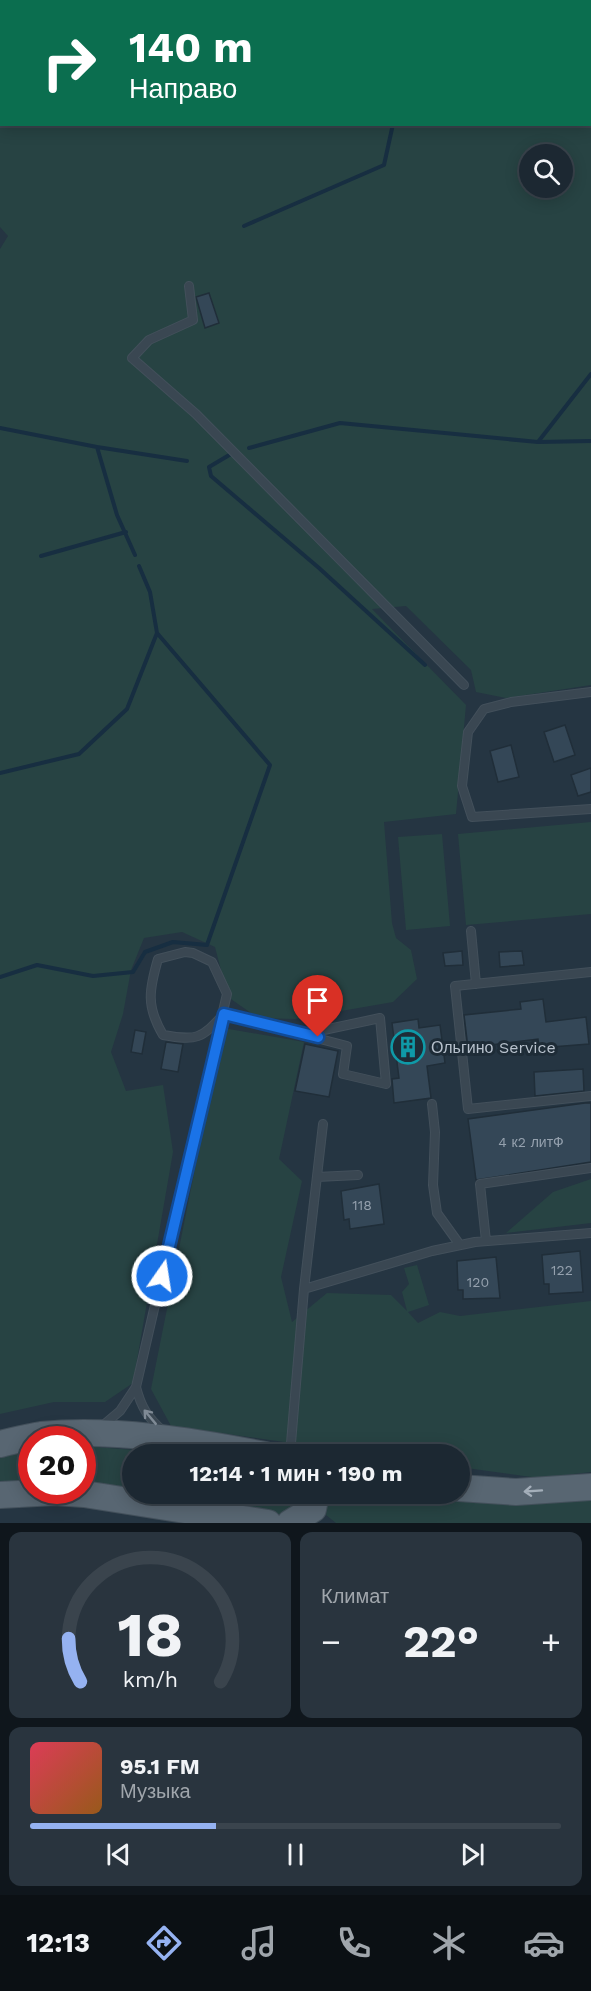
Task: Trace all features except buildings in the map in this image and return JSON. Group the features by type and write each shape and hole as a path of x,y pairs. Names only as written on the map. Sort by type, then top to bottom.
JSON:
{"main road":[{"path":"96,1434 198,1444"},
{"path":"0,1444 18,1440"},
{"path":"470,1489 516,1492 591,1487"},
{"path":"0,1495 55,1492 84,1494 268,1523"},
{"path":"290,1523 313,1509 314,1504"}],"lane":[{"path":"189,286 193,320 149,340 132,358 196,414 464,685"},
{"path":"591,692 511,702 484,709 468,732 462,786 472,817 591,809"},
{"path":"471,931 476,984"},
{"path":"96,1430 120,1411 136,1388 224,1014 227,994 212,962 185,952 158,959 149,991 154,1020 163,1035 189,1039 205,1035 224,1014"},
{"path":"591,972 455,986 468,1109 591,1096"},
{"path":"224,1014 319,1034 347,1046 343,1074 386,1084 380,1018 319,1034"},
{"path":"319,1034 321,1022"},
{"path":"432,1104 435,1132 432,1185 437,1213 460,1245"},
{"path":"291,1444 304,1289 323,1124"},
{"path":"486,1241 480,1184 591,1168"},
{"path":"317,1177 358,1175"},
{"path":"304,1289 460,1245 591,1233"},
{"path":"136,1388 140,1405 149,1419 174,1440"}],"green space":[{"path":"0,126 591,126 591,685 506,698 476,692 471,670 406,606 372,609 466,705 456,814 384,822 392,923 396,938 411,950 417,979 393,1002 295,1019 258,1018 228,997 215,947 182,932 144,938 131,970 123,1014 111,1052 126,1091 163,1085 173,1152 133,1383 105,1402 54,1402 0,1414 0,249 8,236 0,227"},
{"path":"591,822 591,914 466,925 458,834"},
{"path":"442,834 450,926 406,930 398,837"},
{"path":"223,1028 304,1042 279,1159 302,1181 281,1277 292,1322 327,1293 391,1295 407,1311 402,1292 409,1284 404,1268 417,1265 429,1305 408,1312 418,1323 440,1312 460,1316 591,1301 591,1472 538,1478 470,1469 470,1444 299,1444 171,1426 151,1389"},
{"path":"591,1179 591,1223 506,1233 553,1192"},
{"path":"96,1447 122,1449 122,1490 96,1487"},
{"path":"18,1451 18,1485 0,1486 0,1454"},
{"path":"470,1495 591,1495 591,1523 336,1523 326,1515 327,1504 470,1504"},
{"path":"211,1504 298,1504 285,1516"}],"waterway":[{"path":"244,226 384,165 393,126"},
{"path":"538,442 591,374"},
{"path":"249,448 340,423 538,442 591,441"},
{"path":"0,428 97,447 117,515 135,555"},
{"path":"97,447 187,461"},
{"path":"231,454 209,467 211,476 319,568 425,665"},
{"path":"41,556 126,532"},
{"path":"0,977 37,965 93,976 133,972 145,952 173,942 207,945 270,765 157,633 150,592 139,566"},
{"path":"0,773 79,754 127,709 157,633"}],"place":[{"name":"Ольгино Service","path":"408,1047"}],"route":[{"path":"162,1276 224,1014 318,1037"}]}
